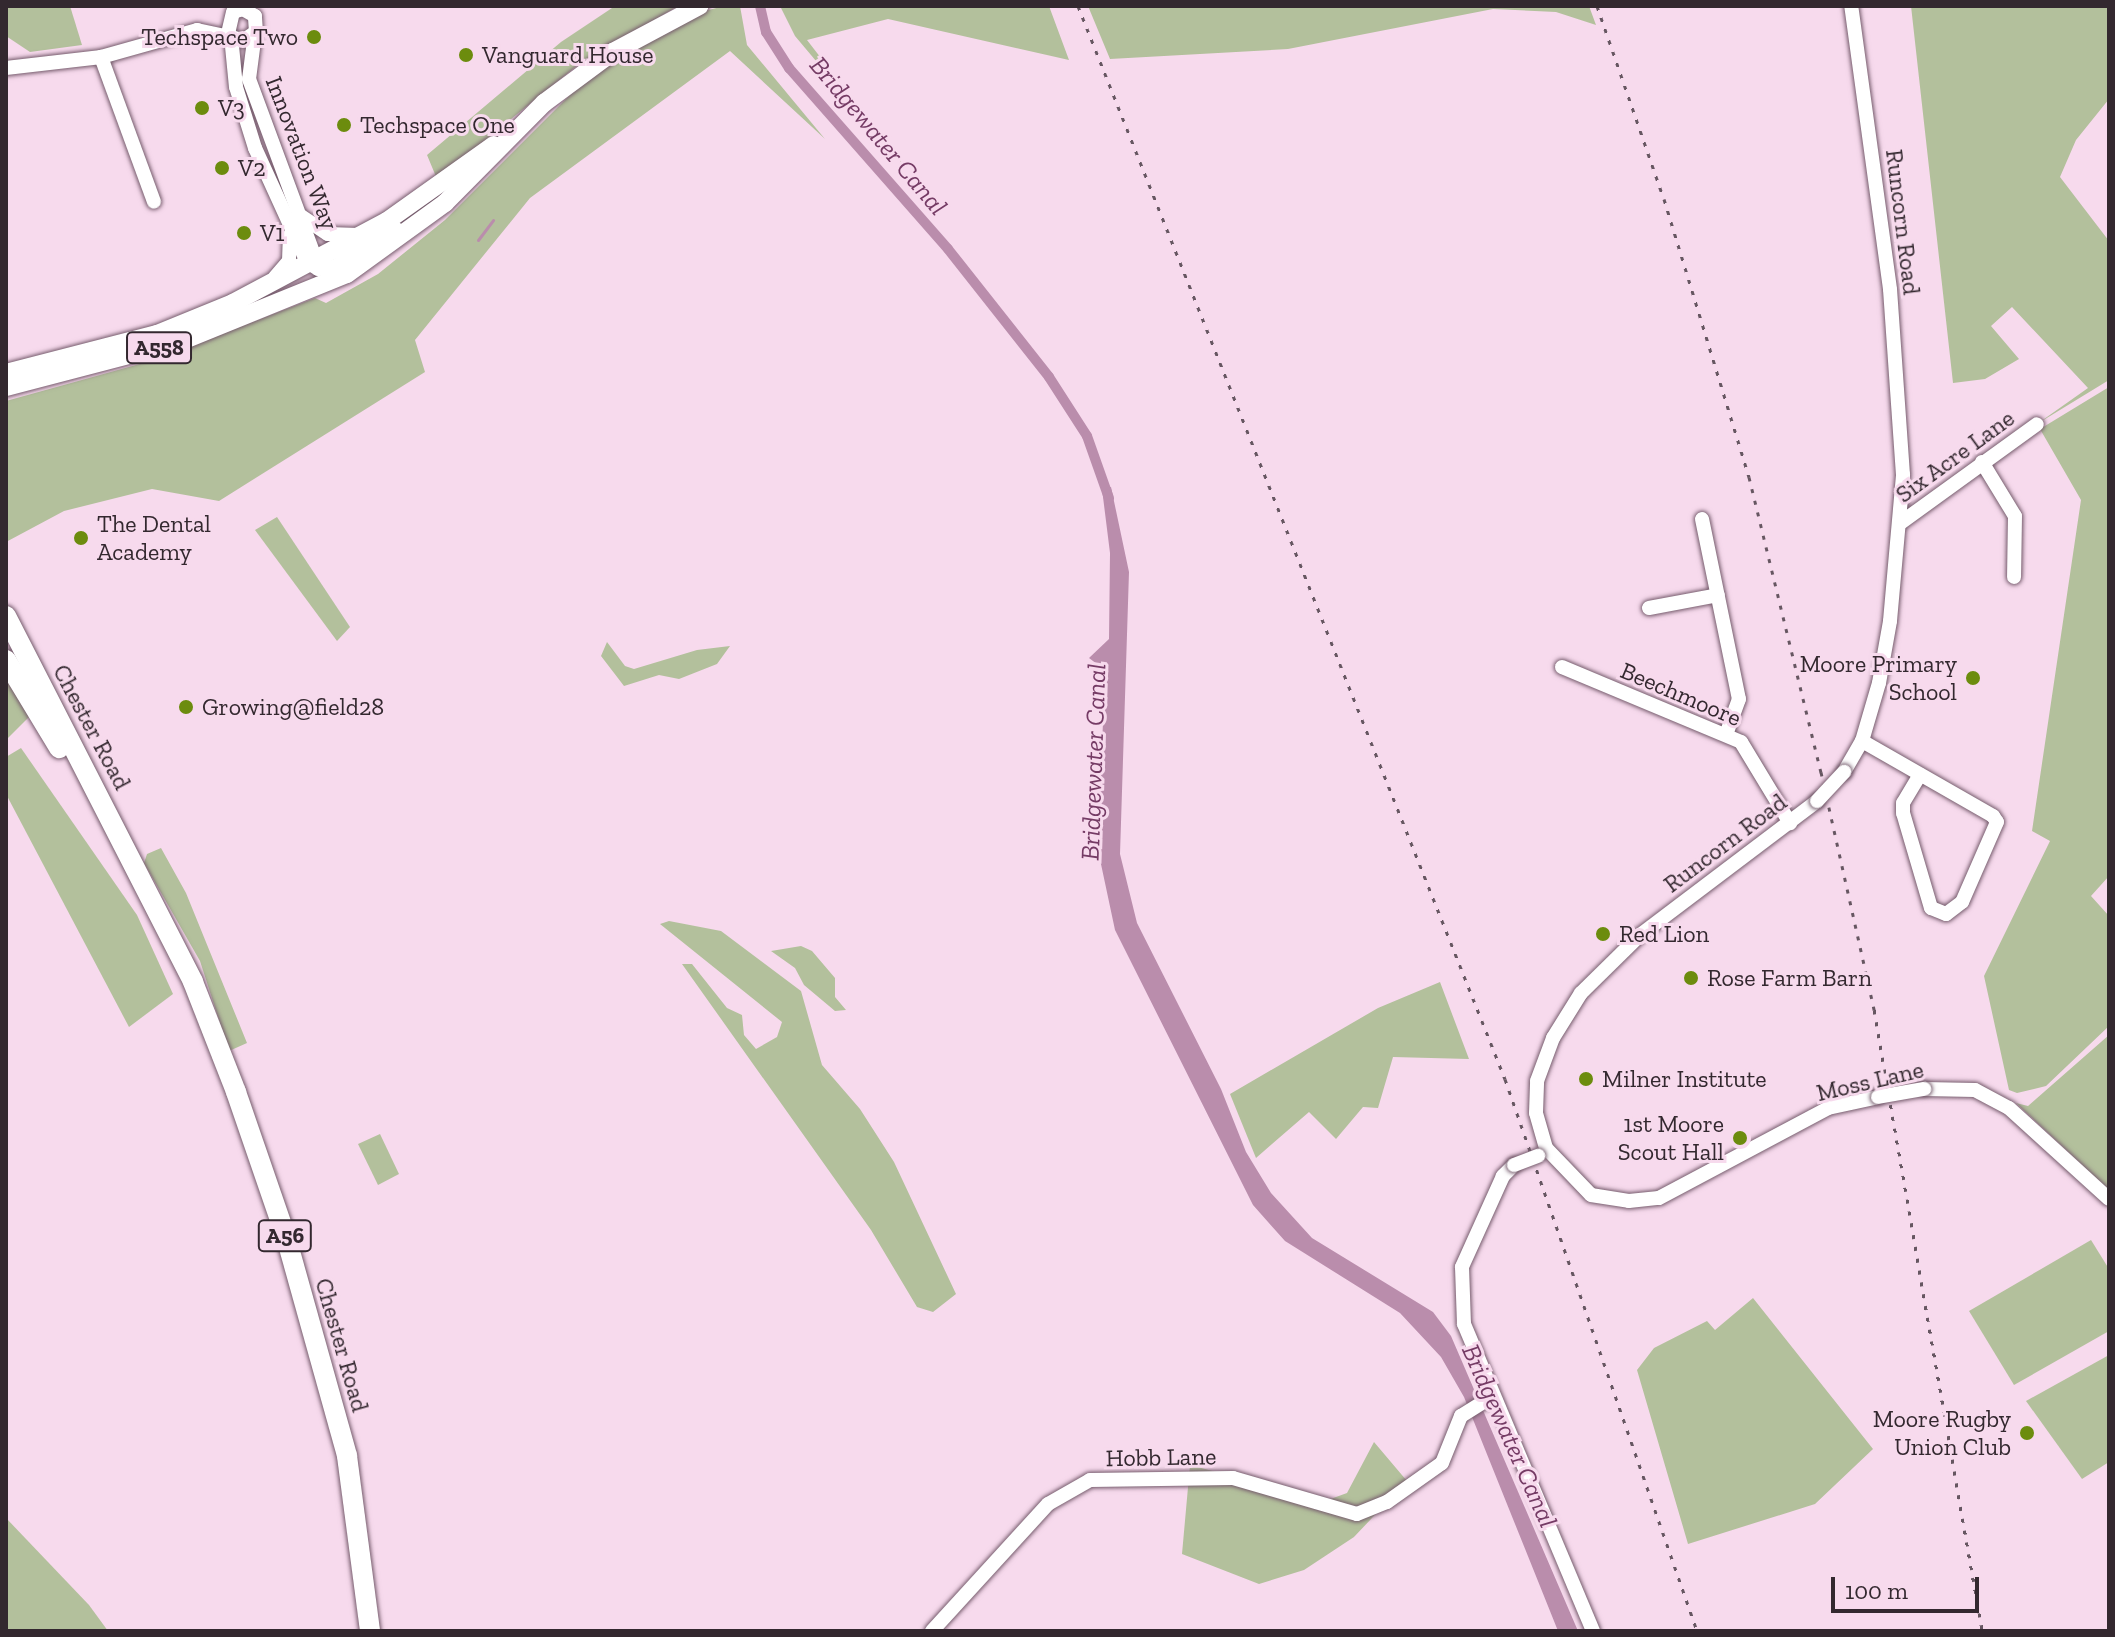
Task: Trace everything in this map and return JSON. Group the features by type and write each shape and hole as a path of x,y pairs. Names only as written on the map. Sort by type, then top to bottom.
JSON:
{"highway":[{"name":"Chester Road","path":"6,616 193,982 286,1237 349,1466 370,1631"},
{"name":"Chester Road","path":"6,660 133,862"}],"main road":[{"name":"A558","path":"6,373 157,334 316,265 513,133 613,52 699,6"},
{"name":"A558","path":"6,387 182,341 307,292 370,260 445,203 513,133"}],"street":[{"name":"Runcorn Road","path":"1542,1152 1536,1113 1537,1081 1553,1038 1581,993 1640,935 1817,801 1844,772 1862,741 1890,621 1899,524 1901,425 1890,289 1851,6"},
{"path":"6,68 101,57 211,29 229,30 244,40 259,18 245,8 229,30"},
{"name":"Innovation Way","path":"259,18 250,49 249,79 316,265 307,292"},
{"name":"Innovation Way","path":"229,30 236,87 290,231 316,265"},
{"path":"101,57 139,181 154,202"},
{"path":"316,265 334,267 445,203"},
{"path":"300,216 328,234 365,234"},
{"path":"263,288 289,261 290,231"},
{"name":"Six Acre Lane","path":"1899,524 2037,424"},
{"path":"1982,462 2015,516 2014,577"},
{"path":"1702,519 1739,699 1726,735"},
{"path":"1649,608 1718,595"},
{"name":"Beechmoore","path":"1562,667 1726,735 1751,755 1790,823"},
{"path":"1862,741 1920,775 1997,822 1962,902 1946,914 1931,908 1903,813 1903,803 1920,775"},
{"name":"Moss Lane","path":"1542,1152 1591,1195 1629,1201 1659,1198 1828,1108 1924,1089 1975,1090 2009,1108 2109,1199"},
{"path":"1542,1152 1514,1165 1503,1176 1462,1267 1464,1324 1490,1398 1593,1631"},
{"name":"Hobb Lane","path":"932,1631 1048,1504 1090,1480 1233,1478 1357,1514 1387,1502 1442,1463 1456,1423 1467,1410 1490,1398"}],"green space":[{"path":"6,6 70,6 82,45 30,52 6,36"},
{"path":"615,6 678,6 579,64 437,179 427,155 561,42"},
{"path":"724,6 740,6 747,45 825,139 730,51 530,198 415,340 425,372 219,501 152,489 64,511 6,542 6,401 154,360 315,298 326,303 378,274 445,220 613,52 670,20"},
{"path":"780,6 1049,6 1069,60 888,19 807,40 906,168 795,36"},
{"path":"1088,6 1589,6 1596,25 1556,12 1493,9 1288,49 1110,59"},
{"path":"1911,6 2109,6 2109,99 2076,140 2060,177 2109,241 2109,380 2037,424 2088,388 2012,307 1991,326 2019,359 1985,379 1953,383"},
{"path":"2109,387 2109,876 2091,896 2109,916 2109,1026 2046,1086 2017,1093 2009,1090 1984,976 2050,841 2032,831 2081,500 2040,429"},
{"path":"277,517 350,627 337,641 255,530"},
{"path":"607,642 625,666 634,669 697,650 730,646 717,664 679,679 659,675 624,686 601,656"},
{"path":"6,672 30,716 6,740"},
{"path":"21,748 137,915 173,994 129,1027 6,794 6,757"},
{"path":"161,848 186,893 247,1043 229,1051 200,961 144,863 147,854"},
{"path":"669,921 721,931 801,991 822,1065 860,1109 894,1162 956,1294 933,1312 917,1307 871,1230 682,964 692,964 727,1008 742,1015 744,1035 756,1049 777,1037 782,1022 660,924"},
{"path":"801,946 812,951 835,978 835,997 846,1010 835,1011 804,985 795,968 771,951"},
{"path":"1440,982 1469,1059 1393,1057 1378,1108 1363,1107 1336,1139 1309,1112 1256,1158 1230,1094 1378,1008"},
{"path":"2109,1035 2109,1190 2016,1103 2028,1106"},
{"path":"380,1134 399,1174 378,1185 358,1144"},
{"path":"2091,1240 2109,1269 2109,1331 2014,1385 1969,1311"},
{"path":"1753,1298 1873,1449 1815,1504 1688,1544 1637,1370 1654,1348 1707,1321 1715,1330"},
{"path":"2109,1355 2109,1462 2082,1479 2026,1401"},
{"path":"1374,1442 1407,1481 1354,1537 1304,1570 1259,1584 1182,1554 1190,1465 1325,1501 1347,1493"},
{"path":"6,1518 89,1605 108,1631 6,1631"}],"shaded area":[{"path":"1111,487 1129,572 1120,854 1137,923 1221,1089 1246,1152 1271,1193 1312,1238 1433,1312 1451,1336 1578,1631 1558,1631 1464,1397 1441,1357 1400,1313 1285,1241 1253,1205 1115,930 1098,850 1105,670 1089,658 1109,639 1110,553 1102,489"}],"waterway":[{"name":"Bridgewater Canal","path":"760,6 766,32 789,68 948,249 1049,377 1087,436 1109,498"},
{"path":"478,240 493,220"}],"railway":[{"path":"1078,6 1505,1079 1697,1631"},
{"path":"1597,6 1664,199 1749,477 1821,772 1874,1010 1982,1631"}],"place":[{"name":"Techspace Two","path":"314,37"},
{"name":"Vanguard House","path":"466,55"},
{"name":"V3","path":"202,108"},
{"name":"Techspace One","path":"344,125"},
{"name":"V2","path":"222,168"},
{"name":"V1","path":"244,233"},
{"name":"The Dental Academy","path":"81,538"},
{"name":"Moore Primary School","path":"1973,678"},
{"name":"Growing@field28","path":"186,707"},
{"name":"Red Lion","path":"1603,934"},
{"name":"Rose Farm Barn","path":"1691,978"},
{"name":"Milner Institute","path":"1586,1079"},
{"name":"1st Moore Scout Hall","path":"1740,1138"},
{"name":"Moore Rugby Union Club","path":"2027,1433"}]}
